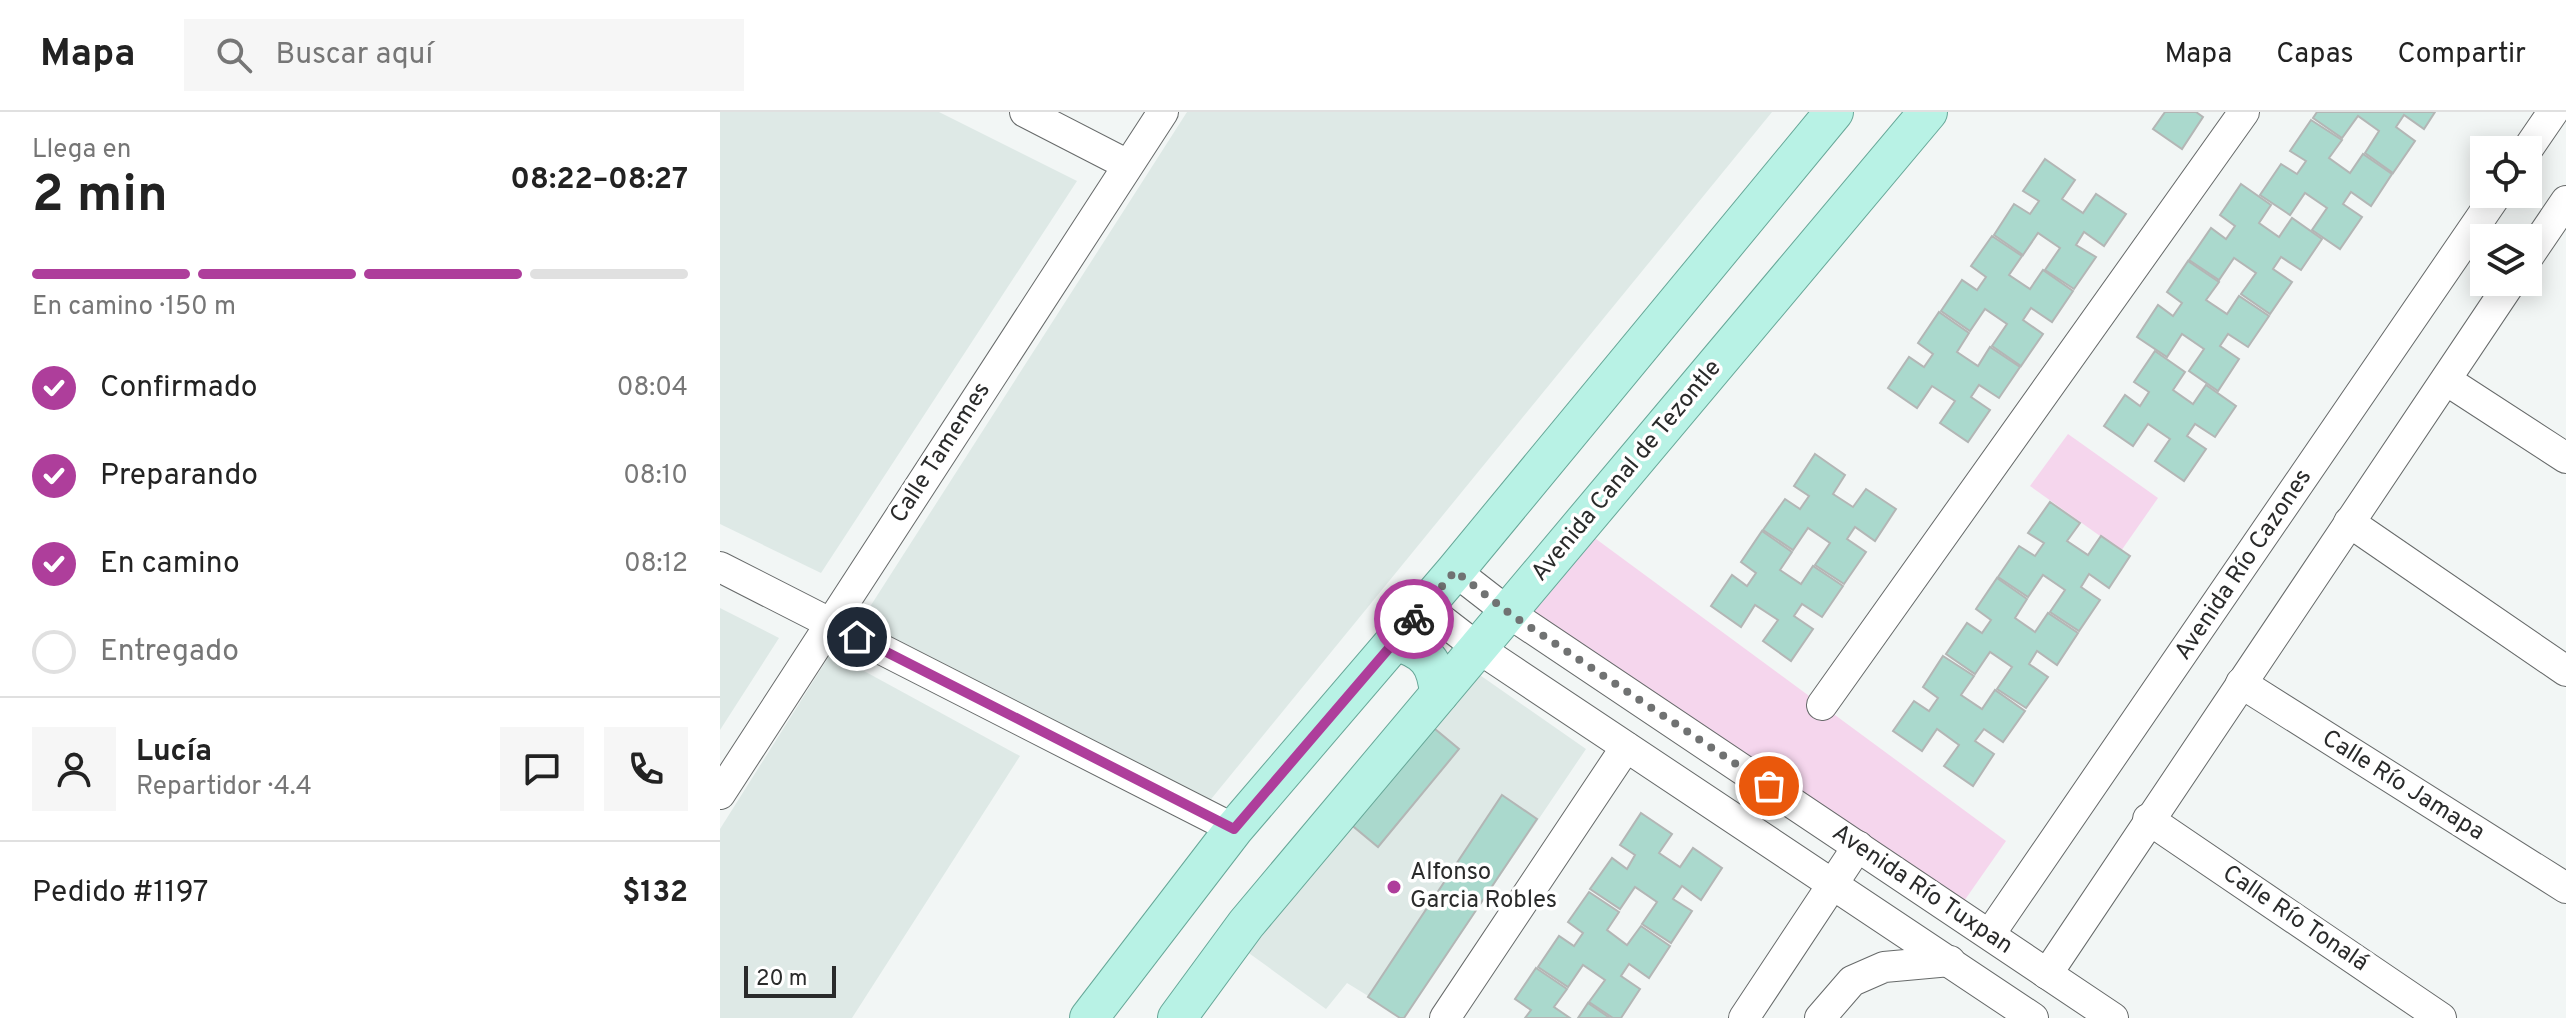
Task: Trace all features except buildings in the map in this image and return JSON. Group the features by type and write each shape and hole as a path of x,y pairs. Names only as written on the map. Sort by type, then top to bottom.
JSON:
{"main road":[{"path":"1089,1018 1234,829 1425,607 1834,112"},
{"name":"Avenida Canal de Tezontle","path":"1177,1018 1246,924 1928,112"},
{"path":"1395,641 1430,657 1437,669 1439,694"}],"street":[{"path":"1025,112 1128,165"},
{"name":"Calle Tamemes","path":"720,794 1163,112"},
{"path":"1822,705 2244,112"},
{"path":"2537,136 2554,112 2566,119"},
{"path":"2542,245 2558,231 2566,201"},
{"name":"Avenida Río Cazones","path":"1990,934 2487,208"},
{"path":"2047,974 2148,819 2502,296"},
{"path":"2446,380 2566,458"},
{"path":"2349,522 2566,671"},
{"path":"720,567 1234,829"},
{"name":"Avenida Río Tuxpan","path":"1455,571 1509,613 2113,1018"},
{"name":"Avenida Río Tuxpan","path":"1425,607 1478,648 2033,1018"},
{"name":"Calle Río Jamapa","path":"2241,683 2566,888"},
{"path":"1445,1018 1626,747"},
{"path":"1744,824 1769,786"},
{"name":"Calle Río Tonalá","path":"2148,819 2441,1018"},
{"path":"1744,1018 1858,846"},
{"path":"1820,1018 1852,981 1884,967 1950,961"}],"shaded area":[{"path":"720,112 939,112 1077,181 821,573 720,524"},
{"path":"1187,112 1772,112 1203,809 857,627"},
{"path":"2068,434 2158,498 2121,551 2030,486"},
{"path":"1592,536 2006,841 1962,904 1525,615"},
{"path":"720,608 779,638 720,730"},
{"path":"831,653 1020,756 852,1018 720,1018 720,829"},
{"name":"Alfonso Garcia Robles","path":"1474,671 1586,749 1404,1018 1347,983 1326,1009 1246,951"}],"way so far":[{"path":"1414,619 1455,571 1509,613 1769,786"}],"place":[{"name":"Alfonso Garcia Robles","path":"1394,887"}],"route":[{"path":"857,637 1234,829 1414,619"}]}
